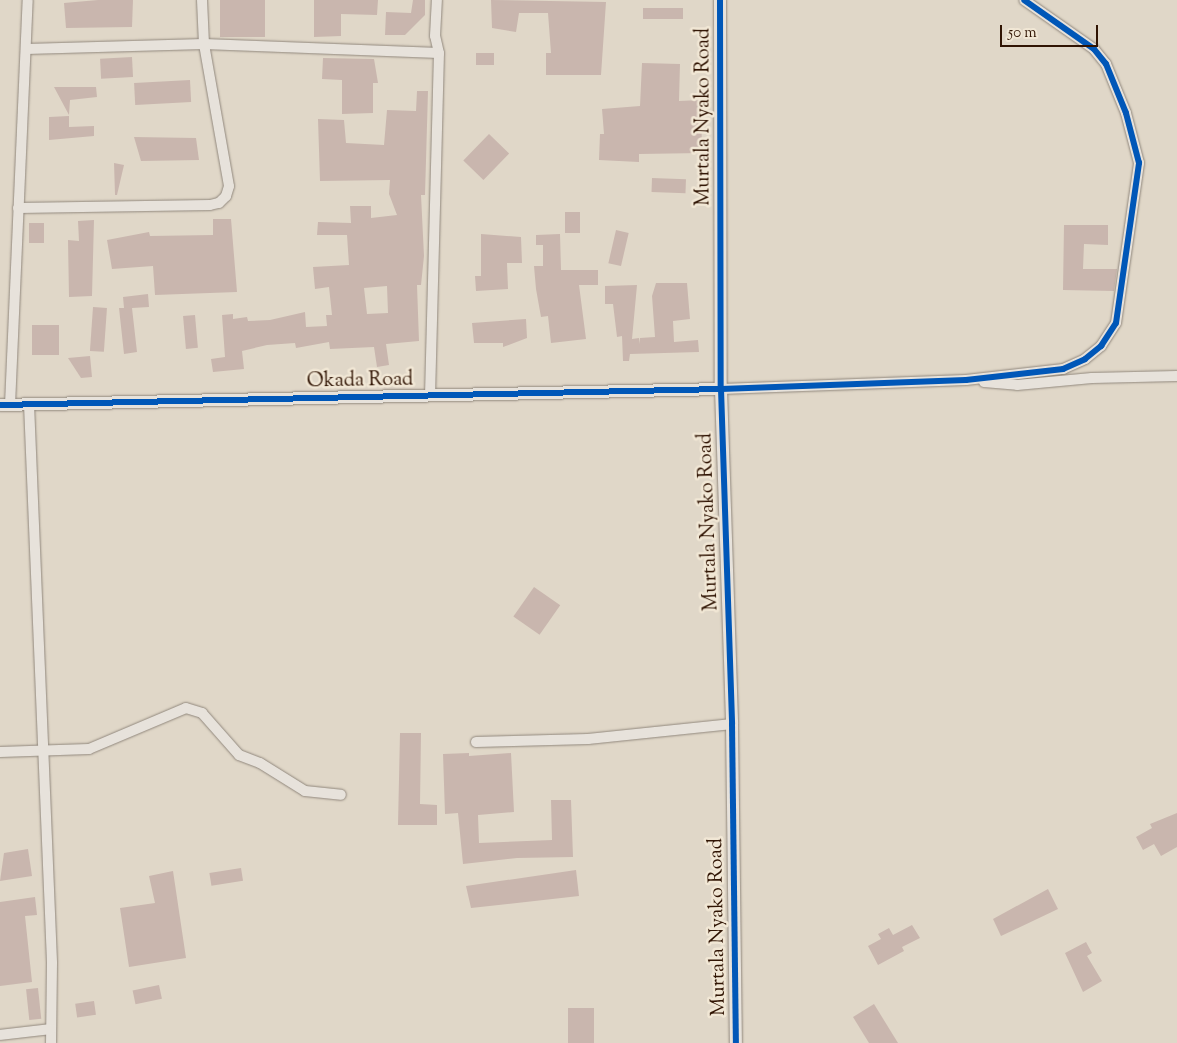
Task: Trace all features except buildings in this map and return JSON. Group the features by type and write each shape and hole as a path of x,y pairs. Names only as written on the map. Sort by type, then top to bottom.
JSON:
{"street":[{"path":"5,405 18,208 28,0"},
{"path":"18,208 219,203 226,196 229,186 204,44 202,0"},
{"path":"430,396 439,53 435,36 437,0"},
{"name":"Murtala Nyako Road","path":"720,0 721,389 732,724 736,1043"},
{"path":"721,389 966,380 1063,369 1085,359 1101,346 1116,323 1139,164 1126,113 1113,75 1094,49 1024,0"},
{"path":"26,49 204,44 439,53"},
{"path":"966,380 1017,385 1092,378 1177,376"},
{"name":"Okada Road","path":"5,405 721,389"},
{"path":"29,404 52,963 51,1043"},
{"path":"0,752 96,748 180,709 194,709 208,719 239,755 260,763 306,792 341,795"},
{"path":"476,742 581,739 732,724"},
{"path":"0,1035 51,1029"}],"cycle path":[{"path":"720,0 721,389 732,724 736,1043"},
{"path":"0,405 721,389 966,380 1063,369 1085,359 1101,346 1116,323 1139,163 1126,113 1106,64 1094,49 1024,0"}]}
